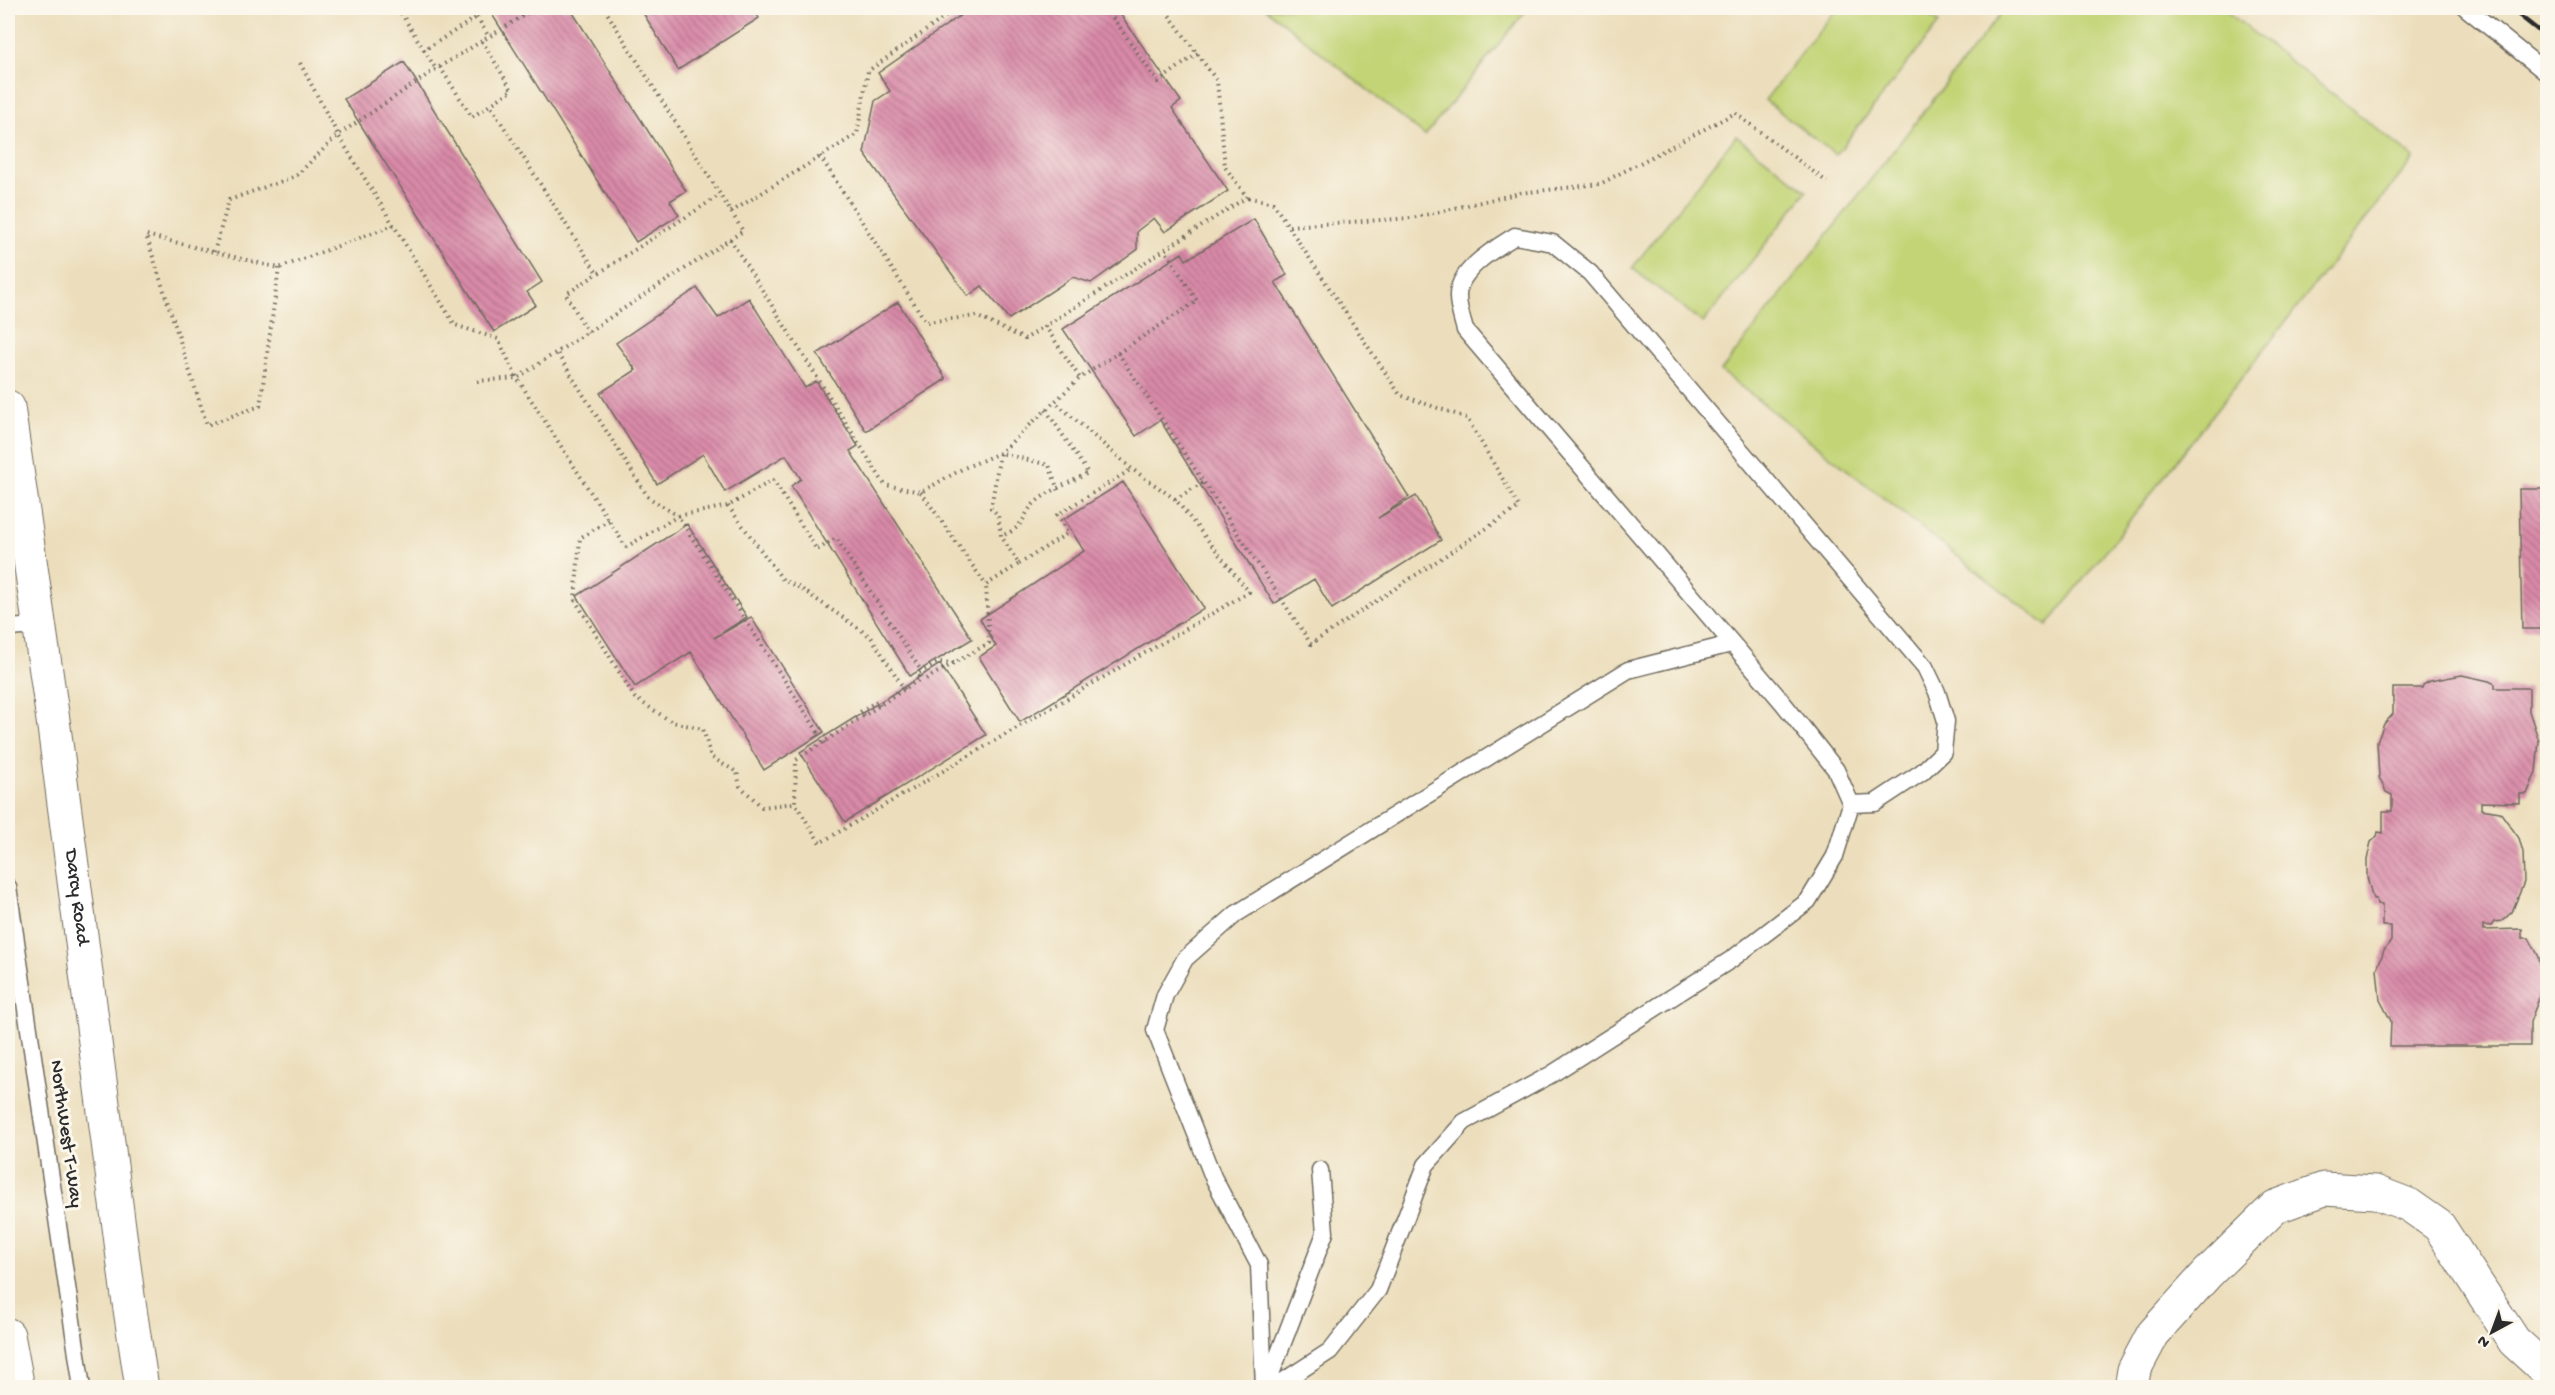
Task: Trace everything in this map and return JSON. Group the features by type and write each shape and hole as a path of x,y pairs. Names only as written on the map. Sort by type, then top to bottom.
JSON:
{"street":[{"name":"Darcy Road","path":"8,407 23,627 55,739 142,1388"},
{"path":"2131,1388 2134,1370 2153,1334 2206,1274 2275,1207 2324,1189 2375,1192 2409,1205 2439,1226 2514,1341 2547,1372"},
{"path":"8,1335 18,1388"}],"lane":[{"path":"2466,8 2547,74"},
{"path":"1273,1388 1330,1351 1378,1290 1426,1165 1464,1122 1552,1074 1712,972 1808,901 1835,856 1851,804 1836,770 1783,704 1465,330 1457,294 1464,278 1483,255 1515,236 1553,243 1590,273 1925,667 1937,692 1946,721 1943,752 1922,772 1875,803 1851,804"},
{"path":"1265,1388 1259,1265 1213,1177 1155,1030 1166,995 1185,959 1236,914 1628,670 1731,644"},
{"name":"NorthWest T-Way","path":"8,887 82,1388"},
{"path":"1265,1388 1324,1233 1320,1170"}],"path":[{"path":"398,8 424,50 472,117 512,90 482,41"},
{"path":"470,8 489,37"},
{"path":"214,252 229,200 296,176 338,135 438,68 536,8"},
{"path":"477,381 517,378 743,231 604,8"},
{"path":"731,212 857,134 868,71 958,8"},
{"path":"1106,8 1158,82 1198,53"},
{"path":"1118,353 1311,644 1519,507 1467,418 1400,395 1273,203 1247,197 1225,167 1217,81 1164,8"},
{"path":"424,50 477,17"},
{"path":"300,63 338,135 455,325 498,339 517,378 626,547 678,516 728,506 773,480 817,550 836,538 925,677"},
{"path":"490,105 597,273"},
{"path":"1288,226 1412,218 1520,193 1600,184 1735,113 1827,182"},
{"path":"820,156 926,322 976,316 1025,339 1247,197"},
{"path":"588,333 566,294 720,195"},
{"path":"279,268 260,406 207,425 146,235 279,268 393,225"},
{"path":"730,239 885,485 921,492 964,468 1000,453 1080,378 1197,301 1165,250"},
{"path":"1045,326 1080,378"},
{"path":"556,353 648,497 678,516 826,744 925,677 989,643 986,585 921,492"},
{"path":"954,663 939,662 917,674 920,680 796,760 795,804 820,843 1249,591 1174,499 1132,469 1055,402"},
{"path":"1001,537 1016,531 1037,501 1088,473 1046,410"},
{"path":"1000,453 1049,465 1058,490"},
{"path":"1000,453 991,508 998,515 1001,537 1019,564"},
{"path":"986,585 1068,533 1057,515 1132,469"},
{"path":"1174,499 1204,482"},
{"path":"728,506 783,580 800,588 871,637 905,690"},
{"path":"609,520 580,538 575,600 635,698 672,722 703,729 711,757 737,772 741,786 762,807 795,804"},
{"path":"877,701 879,708 876,706 863,715 860,712 877,701"}],"green space":[{"path":"1265,8 1528,8 1425,136"},
{"path":"1837,8 1919,8 1939,23 1836,155 1765,100"},
{"path":"2005,8 2222,8 2414,158 2047,626 1721,371"},
{"path":"1736,136 1807,191 1703,323 1632,268"}],"building":[{"path":"488,8 570,8 686,191 670,201 679,215 636,242"},
{"path":"640,8 753,8 759,18 678,70"},
{"path":"971,8 1116,8 1181,101 1172,108 1228,191 1165,232 1154,218 1137,231 1137,250 1091,283 1073,277 1009,319 982,286 968,296 864,153 875,101 890,91 878,73"},
{"path":"404,62 542,282 527,292 536,305 494,332 344,99"},
{"path":"1254,219 1287,275 1275,282 1409,497 1378,518 1416,496 1441,540 1332,609 1314,579 1274,604 1160,420 1136,436 1063,329 1182,253 1186,260"},
{"path":"697,288 718,318 749,298 805,388 816,381 858,446 850,451 972,639 910,676 791,486 801,479 786,455 725,492 703,454 657,484 600,393 636,370 616,343"},
{"path":"898,302 946,379 866,431 817,354"},
{"path":"1123,482 1204,608 1020,722 979,657 996,646 980,619 1084,551 1064,519"},
{"path":"2548,486 2548,629 2522,629 2519,489 2543,489"},
{"path":"687,524 747,617 714,638 751,617 824,732 764,770 691,652 635,687 577,596"},
{"path":"940,664 986,735 845,822 800,752"},
{"path":"2462,675 2489,681 2495,684 2495,688 2529,688 2529,711 2539,741 2536,772 2527,794 2520,794 2520,803 2481,802 2481,809 2500,812 2519,838 2523,852 2524,882 2512,912 2502,921 2494,922 2491,926 2483,925 2483,930 2522,929 2522,938 2529,938 2539,957 2542,979 2538,1001 2530,1022 2530,1046 2390,1046 2391,1021 2380,1000 2377,969 2384,950 2391,941 2391,926 2382,926 2382,905 2377,904 2376,899 2373,899 2367,877 2367,860 2371,842 2377,837 2378,832 2383,833 2383,811 2392,811 2392,795 2386,792 2379,777 2377,742 2384,724 2393,714 2393,688 2422,688 2430,681"}],"railway":[{"path":"2510,8 2548,38"}]}
